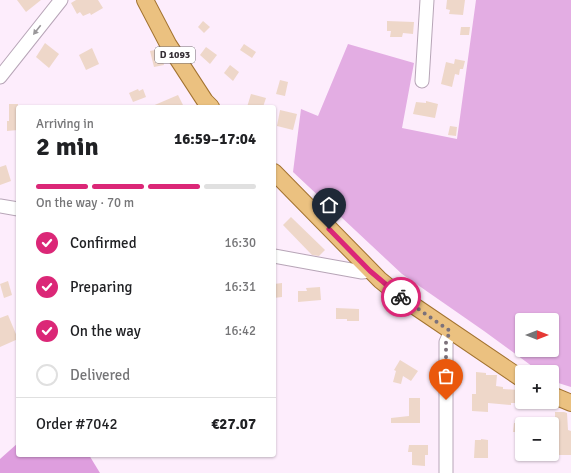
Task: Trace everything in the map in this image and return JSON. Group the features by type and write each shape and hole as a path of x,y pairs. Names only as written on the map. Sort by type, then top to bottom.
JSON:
{"main road":[{"name":"D 1093","path":"145,0 168,44 209,105"},
{"path":"276,174 370,271 401,297 515,374"},
{"path":"559,398 571,403"}],"street":[{"path":"0,77 61,0"},
{"path":"422,81 427,0"},
{"path":"0,206 16,209"},
{"path":"276,256 362,272 370,271"},
{"path":"446,473 446,342 450,331"}],"shaded area":[{"path":"476,0 571,0 571,387 559,383 559,365 530,365 520,357 559,357 559,313 515,313 515,354 402,274 293,172 301,109 318,116 348,44 414,63 402,128 457,139"},
{"path":"16,445 16,457 90,457 100,473 0,473 0,459"}],"building":[{"path":"17,0 41,0 26,12"},
{"path":"76,0 98,0 103,8 91,15 90,13 83,16 80,12 77,14 71,3"},
{"path":"447,0 465,0 463,15 449,14 450,10 446,9"},
{"path":"203,21 210,27 204,33 198,27"},
{"path":"387,21 414,22 413,34 403,33 402,37 390,37 391,31 387,31"},
{"path":"461,27 470,27 469,35 460,35"},
{"path":"45,43 59,54 49,68 36,57"},
{"path":"244,44 256,52 252,58 240,50"},
{"path":"206,47 217,55 210,64 200,55"},
{"path":"92,48 99,64 86,70 79,55"},
{"path":"160,49 164,65 154,67 150,51"},
{"path":"455,59 465,61 463,69 460,69 459,75 455,74 452,87 441,84 446,62 454,64"},
{"path":"230,65 239,72 233,81 224,73"},
{"path":"280,80 288,82 285,96 276,94"},
{"path":"138,89 139,91 143,89 146,97 133,102 129,93"},
{"path":"251,94 266,98 264,105 248,105"},
{"path":"178,95 183,105 155,105"},
{"path":"426,101 438,104 435,118 413,114 416,102 426,103"},
{"path":"9,104 18,104 16,105 16,130 7,131 7,121 9,121"},
{"path":"280,110 297,114 293,130 277,126"},
{"path":"450,126 457,127 456,136 448,135"},
{"path":"6,165 11,181 0,185 0,167"},
{"path":"291,217 325,250 319,256 312,255 283,225"},
{"path":"8,281 12,295 4,298 0,284"},
{"path":"282,283 282,297 276,298 276,284"},
{"path":"320,287 321,300 298,302 298,291 307,291 306,288"},
{"path":"336,308 359,309 359,321 336,319"},
{"path":"8,315 16,334 16,340 0,347 0,318"},
{"path":"400,360 418,371 411,381 403,376 401,384 393,382 396,371 394,370"},
{"path":"476,372 486,373 486,375 497,375 496,386 503,387 503,389 515,390 515,403 511,403 511,405 488,403 488,412 472,411 472,394 476,394"},
{"path":"409,398 420,398 420,423 391,423 391,418 409,416"},
{"path":"555,412 567,413 568,430 571,431 571,455 559,455 559,417 555,417"},
{"path":"514,423 515,423 515,432 513,432"},
{"path":"475,440 488,440 488,458 474,458"},
{"path":"409,445 428,445 428,455 425,455 425,466 412,465 412,452 408,452"}],"way so far":[{"path":"401,297 450,331 446,342 446,400"}],"route":[{"path":"329,229 370,271 401,297"}]}
